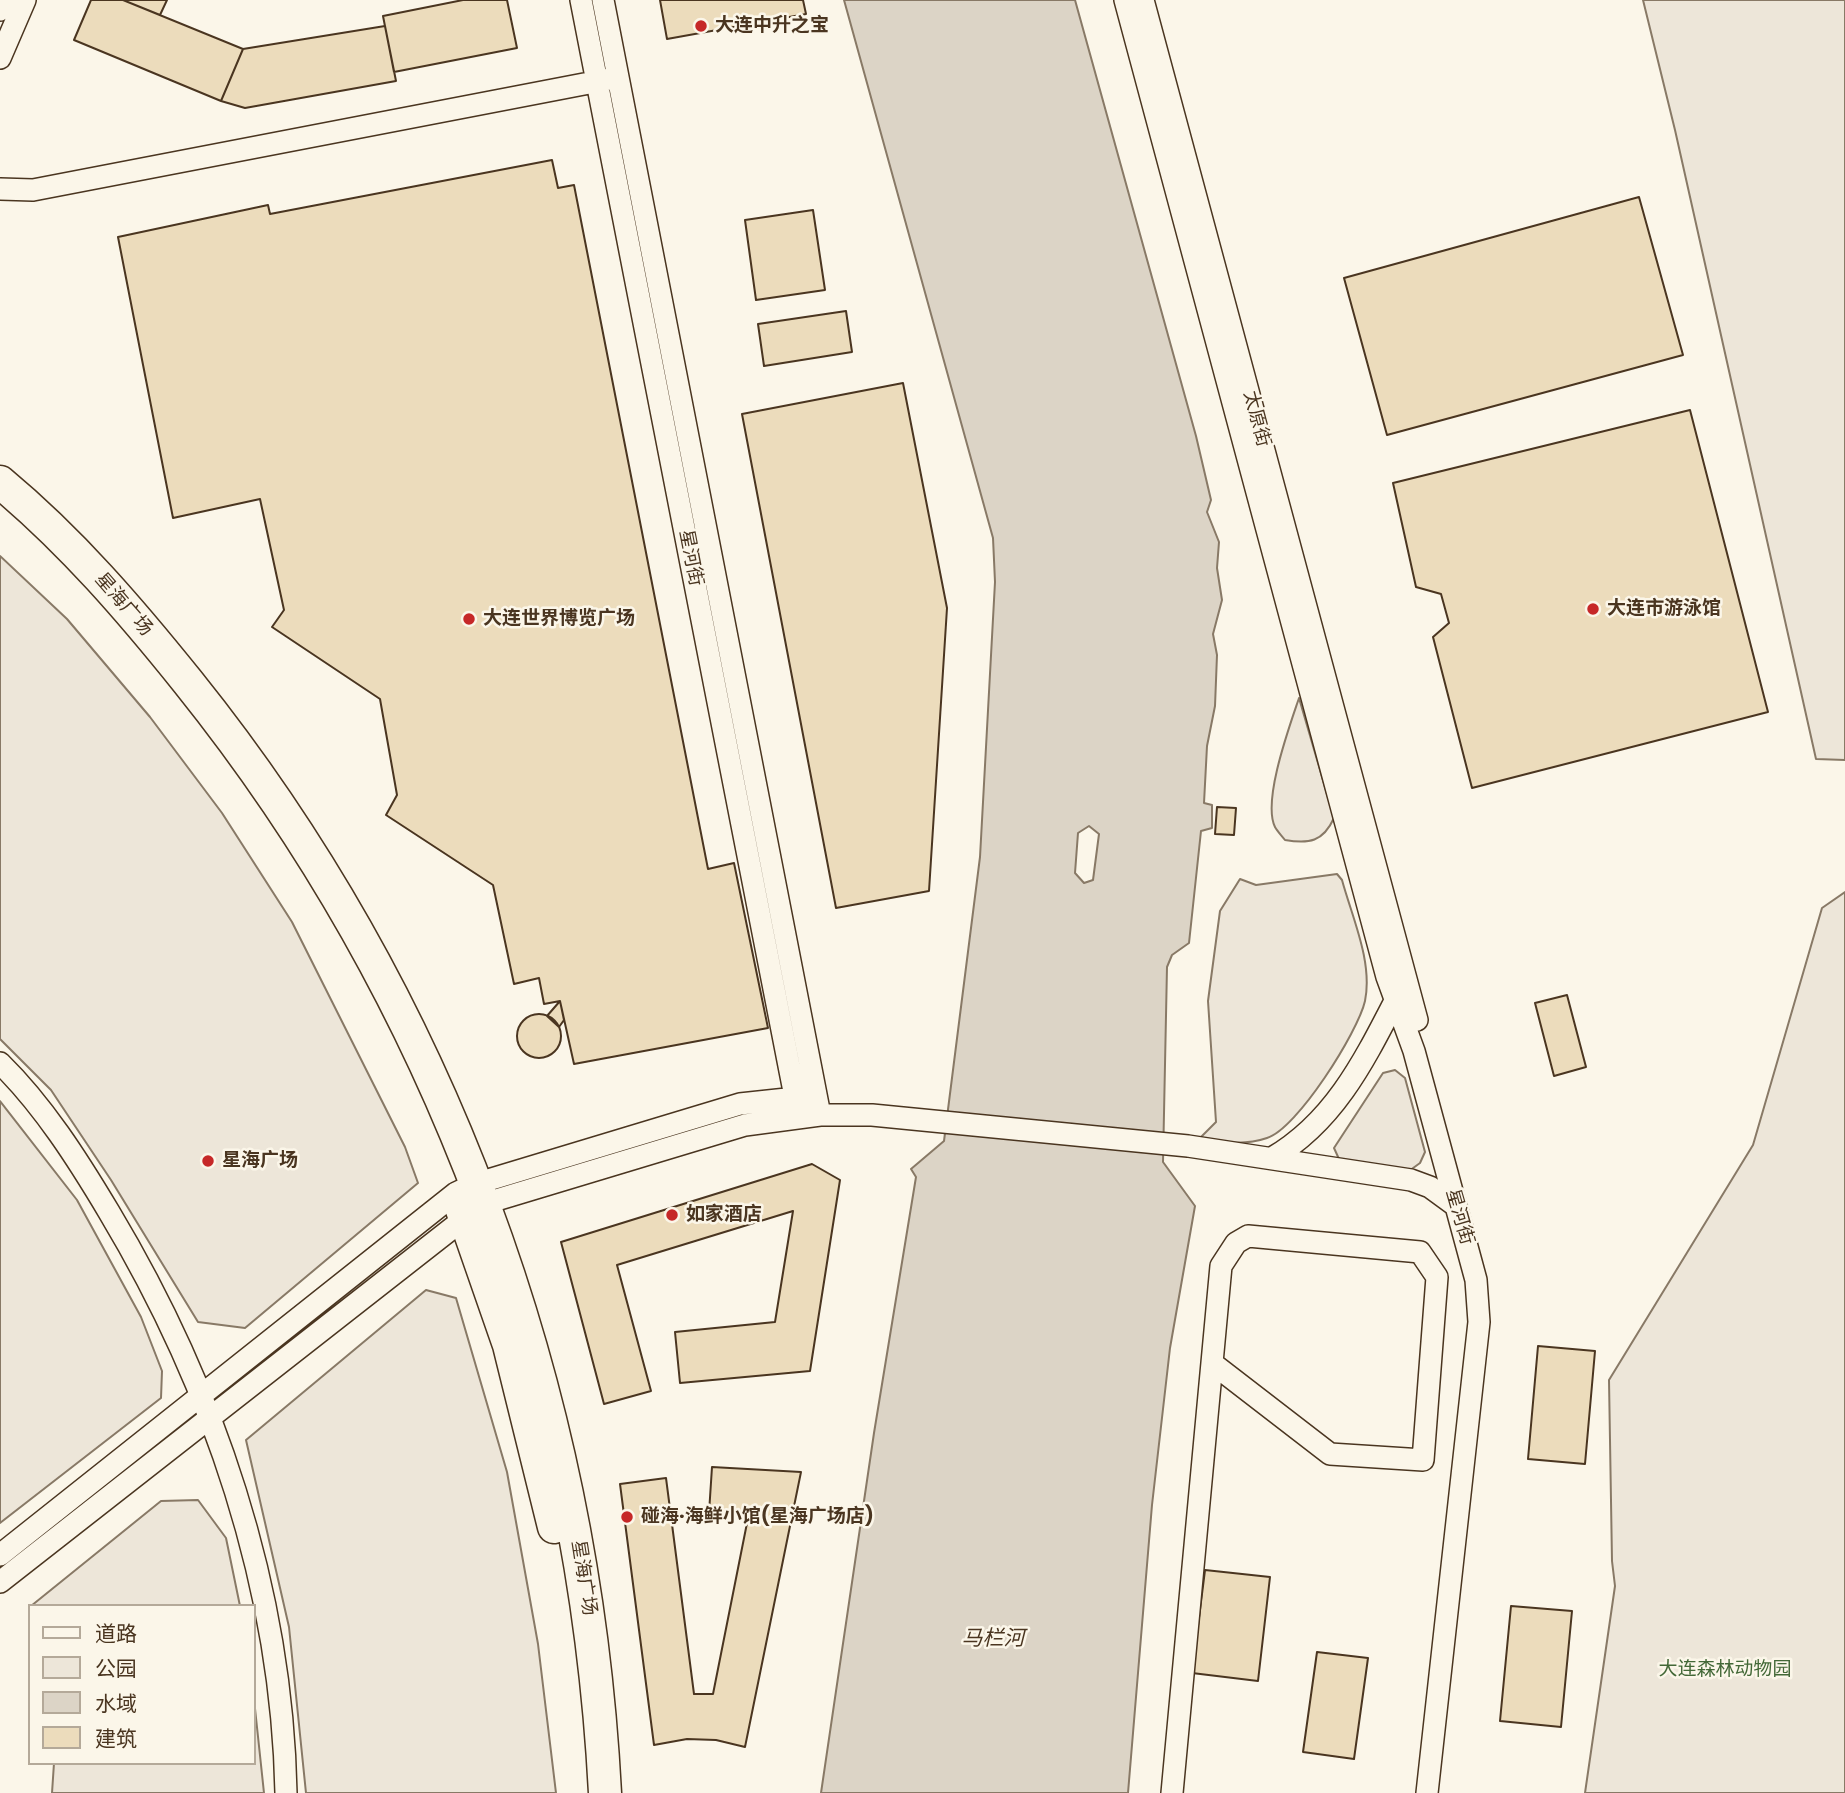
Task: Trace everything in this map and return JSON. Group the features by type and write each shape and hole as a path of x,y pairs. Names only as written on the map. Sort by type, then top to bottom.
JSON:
{"highway":[{"name":"星海广场","path":"0,482 39,514 151,637 233,738 298,834 358,933 413,1035 470,1199 531,1341 565,1472 589,1606 605,1793"},
{"name":"星海广场","path":"0,509 67,573 145,661 218,754 341,945 393,1045 440,1148 470,1199 557,1542 572,1649 583,1793"}],"street":[{"path":"0,10 4,0"},
{"path":"0,58 25,0"},
{"name":"星河街","path":"582,0 608,79 805,1110"},
{"name":"星河街","path":"603,0 608,79 805,1110"},
{"name":"太原街","path":"1125,0 1301,656"},
{"name":"太原街","path":"1143,0 1369,838"},
{"path":"0,189 33,190 608,79"},
{"name":"星河街","path":"1301,656 1488,1278 1492,1304 1492,1325 1441,1793"},
{"name":"星河街","path":"1369,838 1414,1051 1476,1280 1479,1322 1427,1793"},
{"path":"1272,1158 1298,1143 1322,1121 1403,997"},
{"path":"0,1063 51,1124 104,1202 157,1297 201,1396 248,1534 267,1618 281,1703 286,1793"},
{"path":"0,1555 201,1396 470,1199 805,1110 939,1120 1188,1146 1272,1158 1410,1180 1430,1187 1456,1206"},
{"path":"0,1582 209,1417 470,1199"},
{"path":"1172,1793 1221,1266 1236,1243 1248,1236 1420,1252 1437,1277 1423,1460 1330,1454 1212,1363"}],"green space":[{"path":"1643,0 1845,0 1845,760 1816,759 1675,130"},
{"path":"0,556 67,619 150,717 222,813 292,922 405,1147 418,1183 245,1328 198,1322 111,1180 51,1090 0,1039"},
{"path":"1299,698 1334,818 1320,837 1301,842 1285,840 1275,827 1272,815 1279,763"},
{"path":"1337,874 1342,880 1356,924 1366,971 1365,1001 1351,1034 1325,1078 1280,1131 1250,1142 1199,1139 1216,1122 1208,1001 1220,911 1240,879 1256,885"},
{"name":"大连森林动物园","path":"1845,892 1845,1793 1585,1793 1615,1586 1612,1561 1609,1380 1753,1145 1822,908"},
{"path":"1395,1070 1405,1078 1425,1152 1420,1163 1409,1171 1339,1159 1334,1148 1383,1073"},
{"path":"0,1101 77,1200 141,1317 162,1371 161,1398 0,1523"},
{"path":"426,1290 456,1298 507,1472 538,1644 556,1793 306,1793 289,1627 246,1440"},
{"path":"198,1500 226,1538 240,1604 33,1604 161,1501"},
{"path":"256,1718 264,1793 52,1793 54,1765 256,1765"}],"water":[{"name":"马栏河","path":"844,0 1075,0 1196,436 1211,500 1207,512 1219,542 1217,568 1222,600 1213,634 1217,655 1215,706 1207,746 1204,803 1212,805 1212,828 1201,831 1189,943 1172,955 1167,967 1163,1162 1195,1206 1170,1348 1152,1505 1128,1793 821,1793 874,1433 916,1177 911,1169 944,1141 980,857 995,582 993,538","holes":["1089,826 1099,834 1093,880 1084,883 1075,873 1078,833"]}],"building":[{"path":"91,0 123,0 243,49 221,101 74,40"},
{"path":"123,0 167,0 160,15"},
{"path":"463,0 507,0 517,48 394,72 383,16"},
{"name":"大连中升之宝","path":"660,0 803,0 806,14 667,39"},
{"path":"385,26 396,81 245,108 221,101 243,49"},
{"name":"大连世界博览广场","path":"552,160 558,188 574,185 708,869 734,863 768,1028 574,1064 560,1001 544,1004 539,978 514,984 493,885 386,815 397,795 380,699 272,627 284,610 260,499 173,518 118,237 268,205 270,214"},
{"path":"1639,197 1683,355 1387,435 1344,278"},
{"path":"813,210 825,290 756,300 745,220"},
{"path":"846,311 852,352 764,366 758,324"},
{"path":"903,383 947,608 929,891 836,908 742,414"},
{"name":"大连市游泳馆","path":"1690,410 1768,712 1472,788 1433,637 1449,623 1441,594 1416,587 1393,483"},
{"path":"1217,807 1236,808 1234,835 1215,834"},
{"path":"1567,995 1586,1067 1554,1076 1535,1003"},
{"path":"560,1001 564,1020 559,1027 547,1016"},
{"path":"539,1014 554,1021 561,1036 554,1051 539,1058 524,1051 517,1036 524,1021"},
{"path":"812,1164 840,1180 810,1371 680,1383 675,1332 775,1322 793,1211 617,1265 651,1391 604,1404 561,1242"},
{"path":"1538,1346 1595,1351 1585,1464 1528,1459"},
{"path":"712,1467 801,1472 745,1747 716,1740 687,1739 654,1745 620,1484 666,1478 694,1694 713,1694 748,1518 709,1513"},
{"path":"1205,1570 1270,1577 1258,1681 1192,1673"},
{"path":"1511,1606 1572,1611 1561,1727 1500,1721"},
{"path":"1317,1652 1368,1658 1354,1759 1303,1752"}],"place":[{"name":"大连中升之宝","path":"701,26"},
{"name":"大连市游泳馆","path":"1593,609"},
{"name":"大连世界博览广场","path":"469,619"},
{"name":"星海广场","path":"208,1161"},
{"name":"如家酒店","path":"672,1215"},
{"name":"碰海·海鲜小馆(星海广场店)","path":"627,1517"}]}
